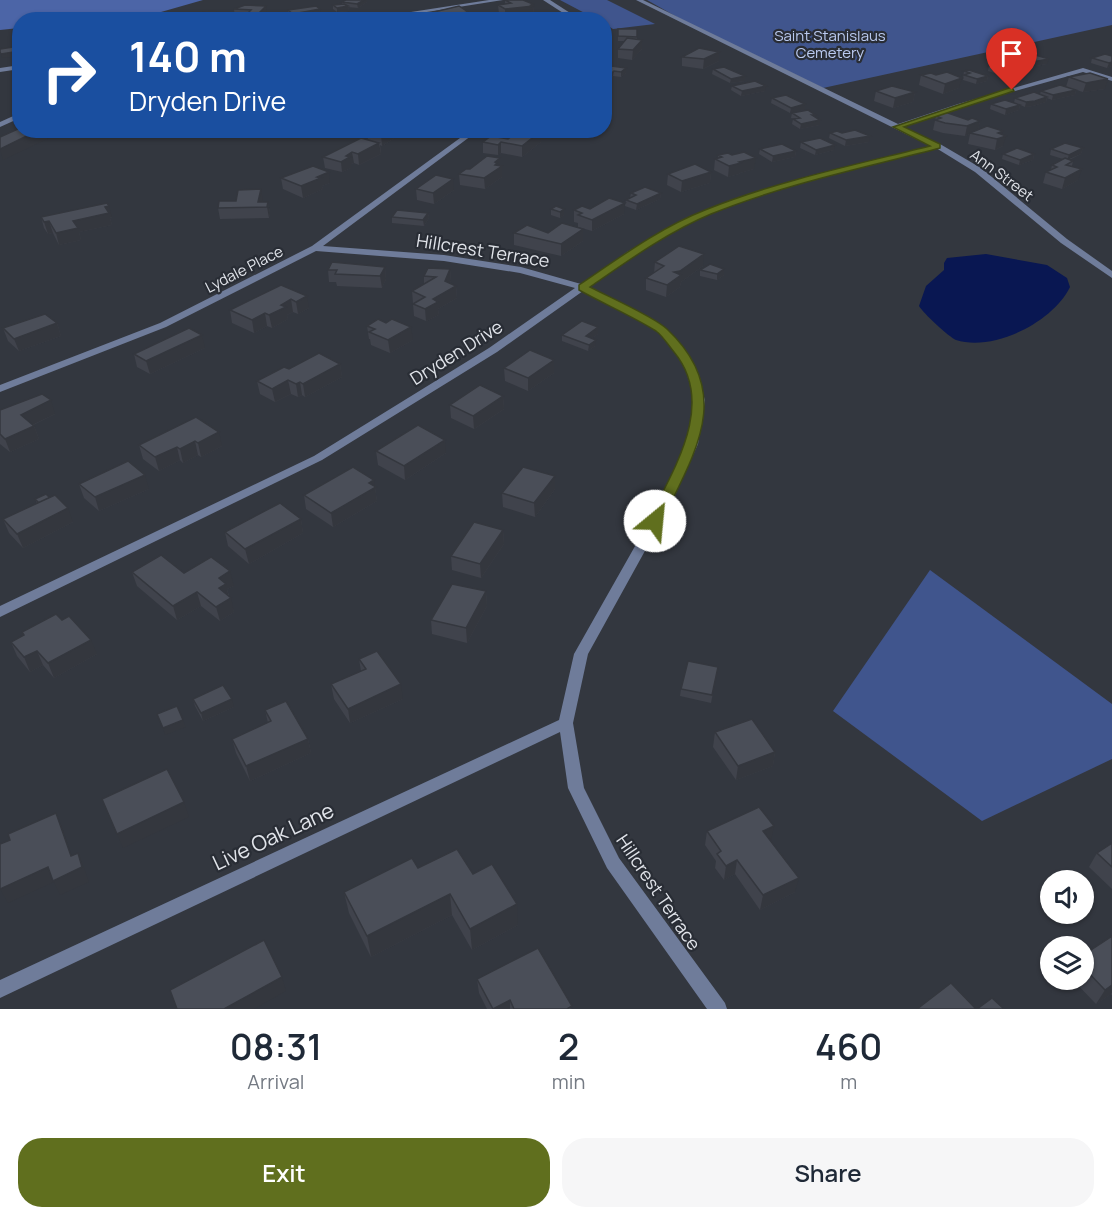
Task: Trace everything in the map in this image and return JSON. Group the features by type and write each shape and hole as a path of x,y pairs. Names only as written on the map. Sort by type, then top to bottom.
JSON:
{"street":[{"path":"417,12 500,0"},
{"path":"546,0 566,12"},
{"name":"Ann Street","path":"639,0 937,146 978,170 1064,242 1112,275"},
{"path":"897,127 971,101 1083,70 1112,79"},
{"name":"Lydale Place","path":"0,389 163,325 315,248 465,138"},
{"name":"Dryden Drive","path":"0,612 318,458 493,350 647,243 706,213 771,190 937,146"},
{"name":"Hillcrest Terrace","path":"315,248 444,258 521,270 583,288 662,330 688,362 700,400 692,444 666,502 581,654 566,723 576,788 613,863 718,1009"},
{"name":"Live Oak Lane","path":"0,989 566,723"}],"green space":[{"path":"560,0 607,0 655,24 613,29 612,12 583,12"},
{"name":"Saint Stanislaus Cemetery","path":"647,0 1112,0 1112,25 823,88 684,21"},
{"path":"930,570 1112,704 1112,759 982,821 833,711"}],"shaded area":[{"path":"0,0 203,0 161,12 12,12 12,29 0,30"},
{"path":"986,254 1047,265 1067,278 1070,287 1062,300 1050,312 1021,331 987,342 971,343 956,340 925,314 919,306 926,286 944,270 947,258"}],"building":[{"path":"364,0 357,4 342,2"},
{"path":"505,0 523,0 534,6 505,9 498,5 511,3"},
{"path":"245,5 266,6 260,12 234,9"},
{"path":"333,5 348,6 337,8"},
{"path":"316,6 320,9 304,12 288,10"},
{"path":"459,6 468,12 434,12"},
{"path":"618,29 637,29 637,37 618,36"},
{"path":"627,38 642,40 633,50 618,49"},
{"path":"12,47 12,52 1,54 0,49"},
{"path":"699,48 719,52 704,59 682,57"},
{"path":"1032,54 1049,59 1032,62 1018,58"},
{"path":"1105,54 1112,56 1112,62 1092,58"},
{"path":"1003,62 1019,68 1006,72 989,66"},
{"path":"612,66 626,68 621,72 612,73"},
{"path":"724,67 745,76 731,79 713,69"},
{"path":"969,70 988,76 977,79 964,75 970,73 964,71"},
{"path":"947,72 962,78 945,84 921,75 931,73 936,75"},
{"path":"1090,73 1108,79 1086,83 1069,77"},
{"path":"755,81 766,86 742,91 732,86"},
{"path":"1060,85 1076,90 1053,95 1041,91"},
{"path":"892,86 915,92 895,98 876,91"},
{"path":"1034,92 1047,97 1026,102 1015,98"},
{"path":"786,95 805,104 791,108 772,98"},
{"path":"1005,100 1020,105 1006,109 991,104"},
{"path":"808,110 820,120 801,124 793,119 800,118 792,113"},
{"path":"945,112 968,120 972,118 980,121 967,126 935,120 941,118 936,116"},
{"path":"987,126 1003,131 998,133 1006,136 997,139 970,133"},
{"path":"855,130 870,136 846,140 830,133 837,131 842,133"},
{"path":"12,132 12,138 23,138 0,149 0,137"},
{"path":"361,138 379,143 358,154 352,152 346,156 350,157 341,162 323,157"},
{"path":"488,138 532,138 522,146 501,142 498,145 483,142"},
{"path":"820,138 835,145 816,150 801,142"},
{"path":"1065,143 1083,148 1069,155 1051,149"},
{"path":"782,144 796,151 773,156 760,149"},
{"path":"1017,148 1034,154 1020,160 1003,154"},
{"path":"744,152 756,158 729,166 715,159 722,157 718,155"},
{"path":"487,156 500,158 495,165 502,166 484,178 459,174 470,169"},
{"path":"1065,158 1073,161 1066,165 1082,169 1065,178 1046,172 1057,167 1052,165"},
{"path":"695,164 711,172 682,181 668,174"},
{"path":"313,166 329,172 301,186 281,178"},
{"path":"436,175 453,179 433,193 416,189"},
{"path":"645,187 661,193 637,204 626,200 636,195 631,193"},
{"path":"261,189 258,202 268,202 267,207 218,208 219,201 236,201 238,190"},
{"path":"609,198 625,203 592,220 578,215 582,213 574,210 582,206 590,209"},
{"path":"107,203 109,206 105,207 109,213 73,221 78,228 56,233 49,221 44,222 41,217"},
{"path":"556,206 564,209 560,212 551,209"},
{"path":"397,210 428,213 423,220 392,217"},
{"path":"562,223 583,229 561,244 514,233 527,225 548,233"},
{"path":"679,246 704,254 680,271 674,272 681,275 667,285 646,278 664,266 655,262"},
{"path":"332,262 385,267 380,276 335,274 337,270 328,270"},
{"path":"710,264 724,269 717,274 700,270"},
{"path":"428,268 450,269 445,281 456,286 433,299 438,302 425,309 413,304 425,297 412,291 436,277 424,276"},
{"path":"281,285 307,296 296,302 291,299 281,305 286,307 269,315 265,313 252,320 230,310"},
{"path":"45,314 57,323 14,339 3,328"},
{"path":"378,319 386,323 392,319 411,327 388,340 369,332 375,329 367,326"},
{"path":"582,321 598,327 586,336 596,340 589,345 562,335"},
{"path":"189,328 202,335 146,361 134,354"},
{"path":"530,350 554,360 528,378 504,368"},
{"path":"319,353 340,364 303,384 300,382 296,384 288,380 272,389 257,381 284,367 289,369"},
{"path":"480,385 503,396 473,416 450,405"},
{"path":"42,394 51,400 21,415 34,426 5,439 0,434 0,410"},
{"path":"196,417 219,432 198,443 195,441 180,449 177,447 155,457 139,445"},
{"path":"418,425 445,440 404,466 376,451"},
{"path":"128,461 145,475 95,497 79,484"},
{"path":"353,467 374,480 369,483 376,487 331,513 304,495"},
{"path":"523,467 555,476 534,503 502,493"},
{"path":"46,494 50,498 39,503 35,499"},
{"path":"55,495 68,508 17,534 3,519"},
{"path":"280,503 301,519 245,549 225,532"},
{"path":"474,522 503,530 480,564 451,556"},
{"path":"161,555 184,573 211,557 230,571 219,578 226,584 219,588 231,598 216,607 197,592 173,606 132,572"},
{"path":"452,584 486,591 466,628 431,620"},
{"path":"56,614 62,620 69,616 91,640 48,663 37,651 24,657 11,642 24,635 22,632"},
{"path":"377,651 401,684 348,709 331,684 366,669 359,659"},
{"path":"688,661 718,667 712,695 681,689"},
{"path":"223,685 232,699 201,713 193,699"},
{"path":"286,701 308,739 246,766 232,739 271,721 265,710"},
{"path":"177,706 183,720 163,728 157,714"},
{"path":"752,719 775,752 738,766 715,732"},
{"path":"167,769 184,802 117,834 102,799"},
{"path":"759,807 774,826 763,831 799,878 763,895 737,860 726,866 717,854 721,851 707,831"},
{"path":"56,813 71,856 78,853 82,867 53,881 48,867 0,889 0,844 10,840 8,834"},
{"path":"1112,843 1112,867 1097,853"},
{"path":"457,849 473,874 492,864 517,904 470,929 450,894 367,936 344,892 412,858 418,868"},
{"path":"1112,936 1112,985 1105,990 1094,978 1094,948"},
{"path":"264,940 282,977 224,1009 177,1009 170,990"},
{"path":"538,948 572,1006 567,1009 514,1009 510,1000 493,1009 477,979"},
{"path":"951,983 976,1009 917,1009"},
{"path":"992,998 1004,1009 977,1009"}],"route":[{"path":"655,521 692,444 700,400 688,362 662,330 583,288 655,238 706,213 771,190 937,146 897,127 1012,90"}]}
